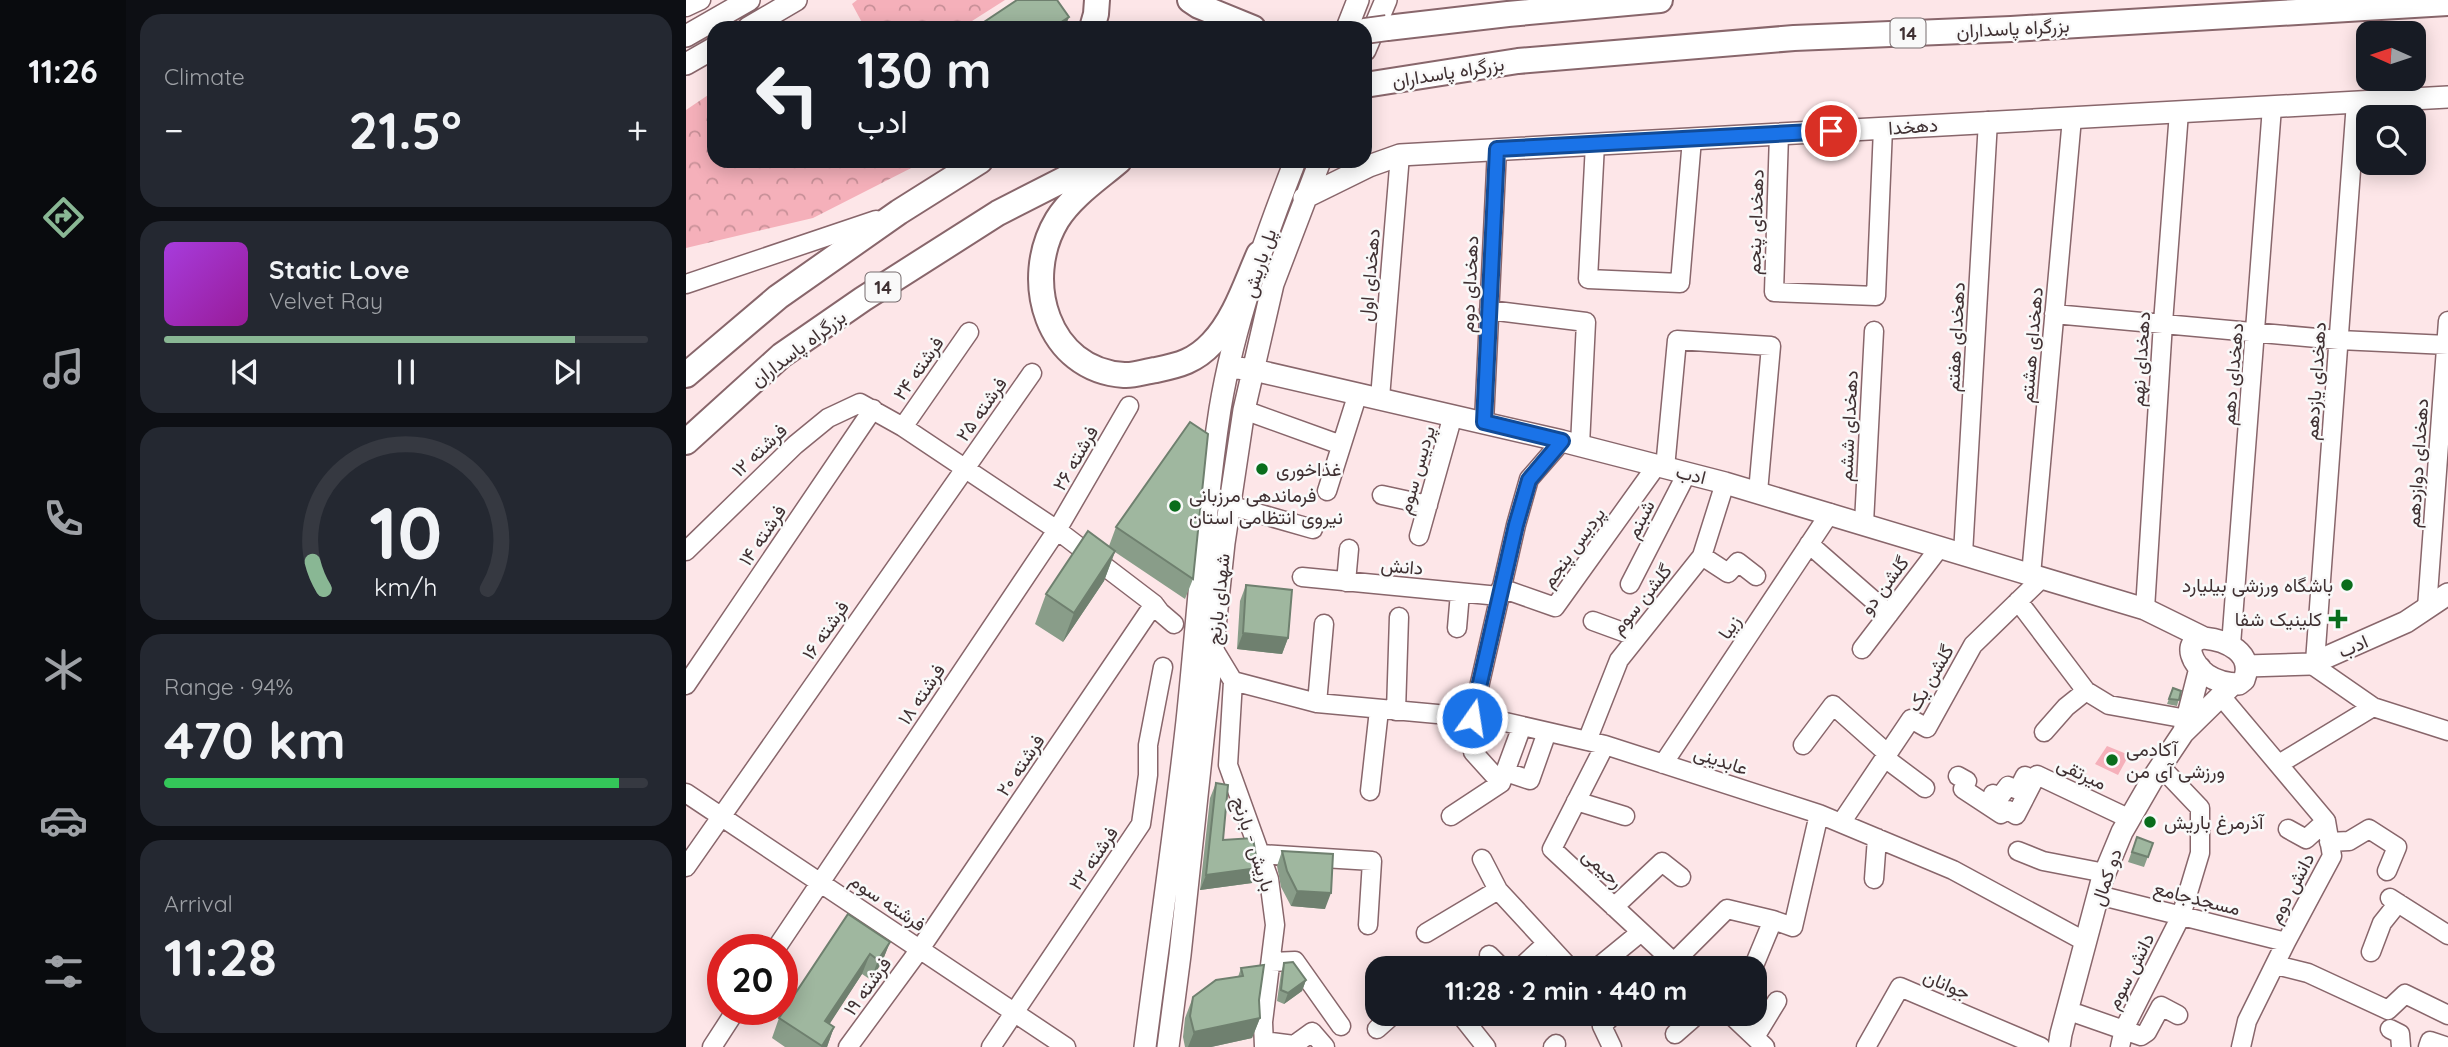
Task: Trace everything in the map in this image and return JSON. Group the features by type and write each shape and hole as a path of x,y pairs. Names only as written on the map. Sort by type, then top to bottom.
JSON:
{"highway":[{"path":"1094,21 1097,0"},
{"path":"1189,0 1236,21"},
{"path":"1508,13 1537,0"},
{"path":"1376,29 1508,13 1660,0"},
{"name":"بزرگراه پاسداران","path":"1372,84 1518,61 1794,38 2011,29 2448,3"},
{"path":"686,375 778,297 967,168"},
{"name":"بزرگراه پاسداران","path":"686,442 782,355 863,299 998,213 1086,168"},
{"path":"1111,168 1081,193 1057,220 1045,248 1041,272 1040,283 1046,317 1062,344 1087,365 1125,376 1186,364 1212,343 1230,318 1259,254"}],"main road":[{"path":"712,21 749,0"},
{"path":"760,21 796,0"},
{"path":"1350,21 1358,0"},
{"path":"1372,33 1386,0"},
{"path":"686,36 707,24"},
{"path":"686,64 707,52"},
{"name":"دهخدا","path":"1372,165 1399,155 2448,97"},
{"name":"پل باریش","path":"1229,366 1259,254 1293,168"},
{"name":"شهدای بارنج","path":"1168,1047 1228,505 1244,410 1273,284 1317,168"},
{"name":"دهخدا","path":"1304,198 1365,168"},
{"name":"ادب","path":"1229,366 1484,422 1661,466 1864,523 2146,609"},
{"name":"شهدای بارنج","path":"1145,1047 1181,777 1198,619 1199,581 1220,409 1229,366"},
{"name":"ادب","path":"2247,666 2313,663 2406,622 2448,594"},
{"path":"2146,609 2198,653 2214,680 2227,689"},
{"path":"2215,639 2231,645 2245,657 2247,666 2244,680 2227,689 2185,726 2198,653 2215,639"},
{"name":"دو کمال","path":"2057,1043 2105,873 2130,819 2185,726"}],"street":[{"path":"686,8 701,0"},
{"name":"دهخدای یازدهم","path":"2313,663 2356,102"},
{"name":"دهخدای دهم","path":"2231,645 2272,107"},
{"name":"دهخدای نهم","path":"2146,609 2179,112"},
{"name":"دهخدای هشتم","path":"2037,576 2054,314 2071,118"},
{"name":"دهخدای هفتم","path":"1963,554 1988,121"},
{"name":"دهخدای پنجم","path":"1779,134 1774,292 1876,296 1883,128"},
{"path":"1595,144 1588,279 1680,282 1692,139"},
{"name":"دهخدای دوم","path":"1484,422 1497,149"},
{"name":"دهخدای اول","path":"1380,398 1399,155"},
{"path":"686,284 899,212"},
{"path":"1472,718 1500,592 1529,480 1571,443 1587,322 1489,310"},
{"path":"2054,314 2339,340 2447,345"},
{"name":"دهخدای دوازدهم","path":"2427,608 2448,321"},
{"name":"دهخدای ششم","path":"1864,523 1874,331"},
{"name":"فرشته ۲۴","path":"903,427 969,332"},
{"path":"1661,466 1677,340 1771,346 1758,492"},
{"name":"۲۵ فرشته","path":"965,469 1032,373"},
{"path":"1327,491 1358,393"},
{"name":"۱۲ فرشته","path":"686,551 795,445 828,418 860,403 873,409"},
{"name":"۲۶ فرشته","path":"1057,530 1129,406"},
{"path":"873,409 1057,530 1154,604 1174,624"},
{"name":"۱۴ فرشته","path":"686,685 873,409"},
{"path":"1244,410 1341,445"},
{"name":"پردیس سوم","path":"1419,536 1453,415"},
{"name":"پردیس پنجم","path":"1500,592 1555,607 1661,466"},
{"name":"۱۶ فرشته","path":"686,867 965,469"},
{"name":"شبنم","path":"1630,584 1687,473"},
{"name":"گلشن سوم","path":"1596,743 1619,660 1702,556 1725,483"},
{"path":"1382,495 1427,505"},
{"path":"1228,505 1313,529"},
{"name":"زیبا","path":"1664,764 1830,513"},
{"name":"۱۸ فرشته","path":"786,934 1057,530"},
{"path":"1809,544 1889,614"},
{"name":"گلشن دو","path":"1862,649 1940,547"},
{"path":"1346,582 1349,549"},
{"path":"1702,556 1728,573 1738,562 1756,576"},
{"name":"گلشن یک","path":"1841,823 1911,719 1927,728 1973,645 2018,601 2037,576"},
{"name":"دانش","path":"1302,577 1460,593 1500,592"},
{"path":"1457,628 1460,593"},
{"path":"2018,601 2086,691 2109,705 2185,726"},
{"name":"۲۰ فرشته","path":"920,949 1154,604"},
{"path":"1370,791 1388,711 1399,617"},
{"path":"1593,621 1637,637"},
{"path":"1317,703 1324,624"},
{"path":"1213,648 1233,681"},
{"path":"2313,663 2372,707 2448,731"},
{"name":"۲۲ فرشته","path":"991,1047 1141,824 1148,775 1148,745 1163,667"},
{"name":"عابدینی","path":"1233,681 1317,703 1492,719 1596,743 1819,814 1952,870 2086,942"},
{"name":"باریش - بارنج","path":"1233,681 1228,765 1269,879 1276,925 1263,1022 1264,1044"},
{"path":"2227,689 2279,765 2326,821 2306,839 2288,829"},
{"path":"2044,732 2066,707 2086,691"},
{"path":"1803,745 1833,705 1886,756 1925,788"},
{"path":"2279,765 2372,707"},
{"path":"1451,816 1504,778 1522,726"},
{"path":"1473,752 1504,778 1530,780 1546,732"},
{"name":"رحیمی","path":"1596,743 1576,801 1552,849 1667,956"},
{"name":"دانش سوم","path":"2120,1047 2124,1029 2181,916 2200,853 2200,808 2160,766"},
{"name":"میرتقی","path":"1993,794 1999,798 2008,786 2018,790 2025,776 2034,780 2037,775 2130,819"},
{"path":"1958,776 1967,781 1963,789 2001,814 2008,810 2016,815 2034,780"},
{"name":"فرشته سوم","path":"686,793 1066,1047"},
{"path":"1576,801 1625,816"},
{"path":"1685,956 1727,909 1793,927 1819,814"},
{"name":"دانش دوم","path":"2241,1047 2247,1021 2332,856 2326,821"},
{"path":"2329,842 2349,841 2370,829 2397,847 2386,871"},
{"path":"1874,879 1877,838"},
{"path":"2018,851 2043,861 2105,873"},
{"path":"1260,854 1372,861 1368,925"},
{"path":"1482,859 1498,890 1559,956"},
{"path":"1614,907 1662,862 1681,877"},
{"path":"1426,933 1498,890"},
{"name":"مسجدجامع","path":"2098,895 2286,942"},
{"path":"2371,952 2394,900 2448,935"},
{"path":"1758,956 1773,920"},
{"path":"1612,956 1641,932"},
{"path":"1533,956 1547,943"},
{"name":"۱۹ فرشته","path":"848,1047 920,949"},
{"path":"1271,962 1295,961 1341,1026"},
{"path":"2276,965 2308,973 2388,1010 2405,994 2448,1015"},
{"name":"جوانان","path":"1867,1047 1900,987 2041,1047"},
{"path":"1744,1026 1760,1042 1777,1001"},
{"path":"2078,1014 2141,1036 2147,1032 2161,1006 2178,1015"},
{"path":"712,1047 726,1025"},
{"path":"1469,1026 1486,1047"},
{"path":"1602,1026 1612,1047"},
{"path":"1675,1034 1684,1026"},
{"path":"2390,1028 2400,1034 2401,1047"},
{"path":"1264,1044 1294,1045 1312,1032 1325,1047"},
{"path":"2428,1047 2430,1041 2448,1047"}],"green space":[{"path":"857,0 1005,0 972,21 861,21 852,4"},
{"path":"707,96 707,168 911,168 813,218 686,248 686,110"},
{"name":"آکادمی ورزشی آی من","path":"2107,746 2129,755 2118,775 2095,764"}],"building":[{"path":"1017,0 1057,0 1069,17 1063,21 986,21"},
{"name":"فرماندهی مرزبانی نیروی انتظامی استان","path":"1190,422 1208,434 1193,579 1116,527"},
{"path":"1088,531 1115,551 1074,613 1046,594"},
{"path":"1246,585 1292,590 1288,638 1243,633"},
{"path":"2173,688 2181,691 2179,700 2169,699"},
{"path":"1216,783 1228,785 1223,840 1253,838 1258,868 1206,875"},
{"path":"2137,837 2153,843 2148,857 2132,852"},
{"path":"1282,851 1333,854 1331,893 1297,891 1287,871"},
{"path":"848,914 890,942 878,960 870,954 825,1021 834,1027 822,1046 790,1025 798,1025 798,989"},
{"path":"1293,962 1306,980 1288,993 1281,990 1284,963"},
{"path":"1264,965 1259,1000 1260,1018 1194,1032 1190,1016 1193,997 1216,980 1243,976 1241,968"}],"place":[{"name":"غذاخوری","path":"1262,469"},
{"name":"فرماندهی مرزبانی نیروی انتظامی استان","path":"1175,506"},
{"name":"باشگاه ورزشی بیلیارد","path":"2347,585"},
{"name":"کلینیک شفا","path":"2338,619"},
{"name":"آکادمی ورزشی آی من","path":"2112,760"},
{"name":"آذرمرغ باریش","path":"2150,822"}],"route":[{"path":"1472,718 1516,525 1529,480 1562,441 1484,422 1497,149 1831,131"}]}
